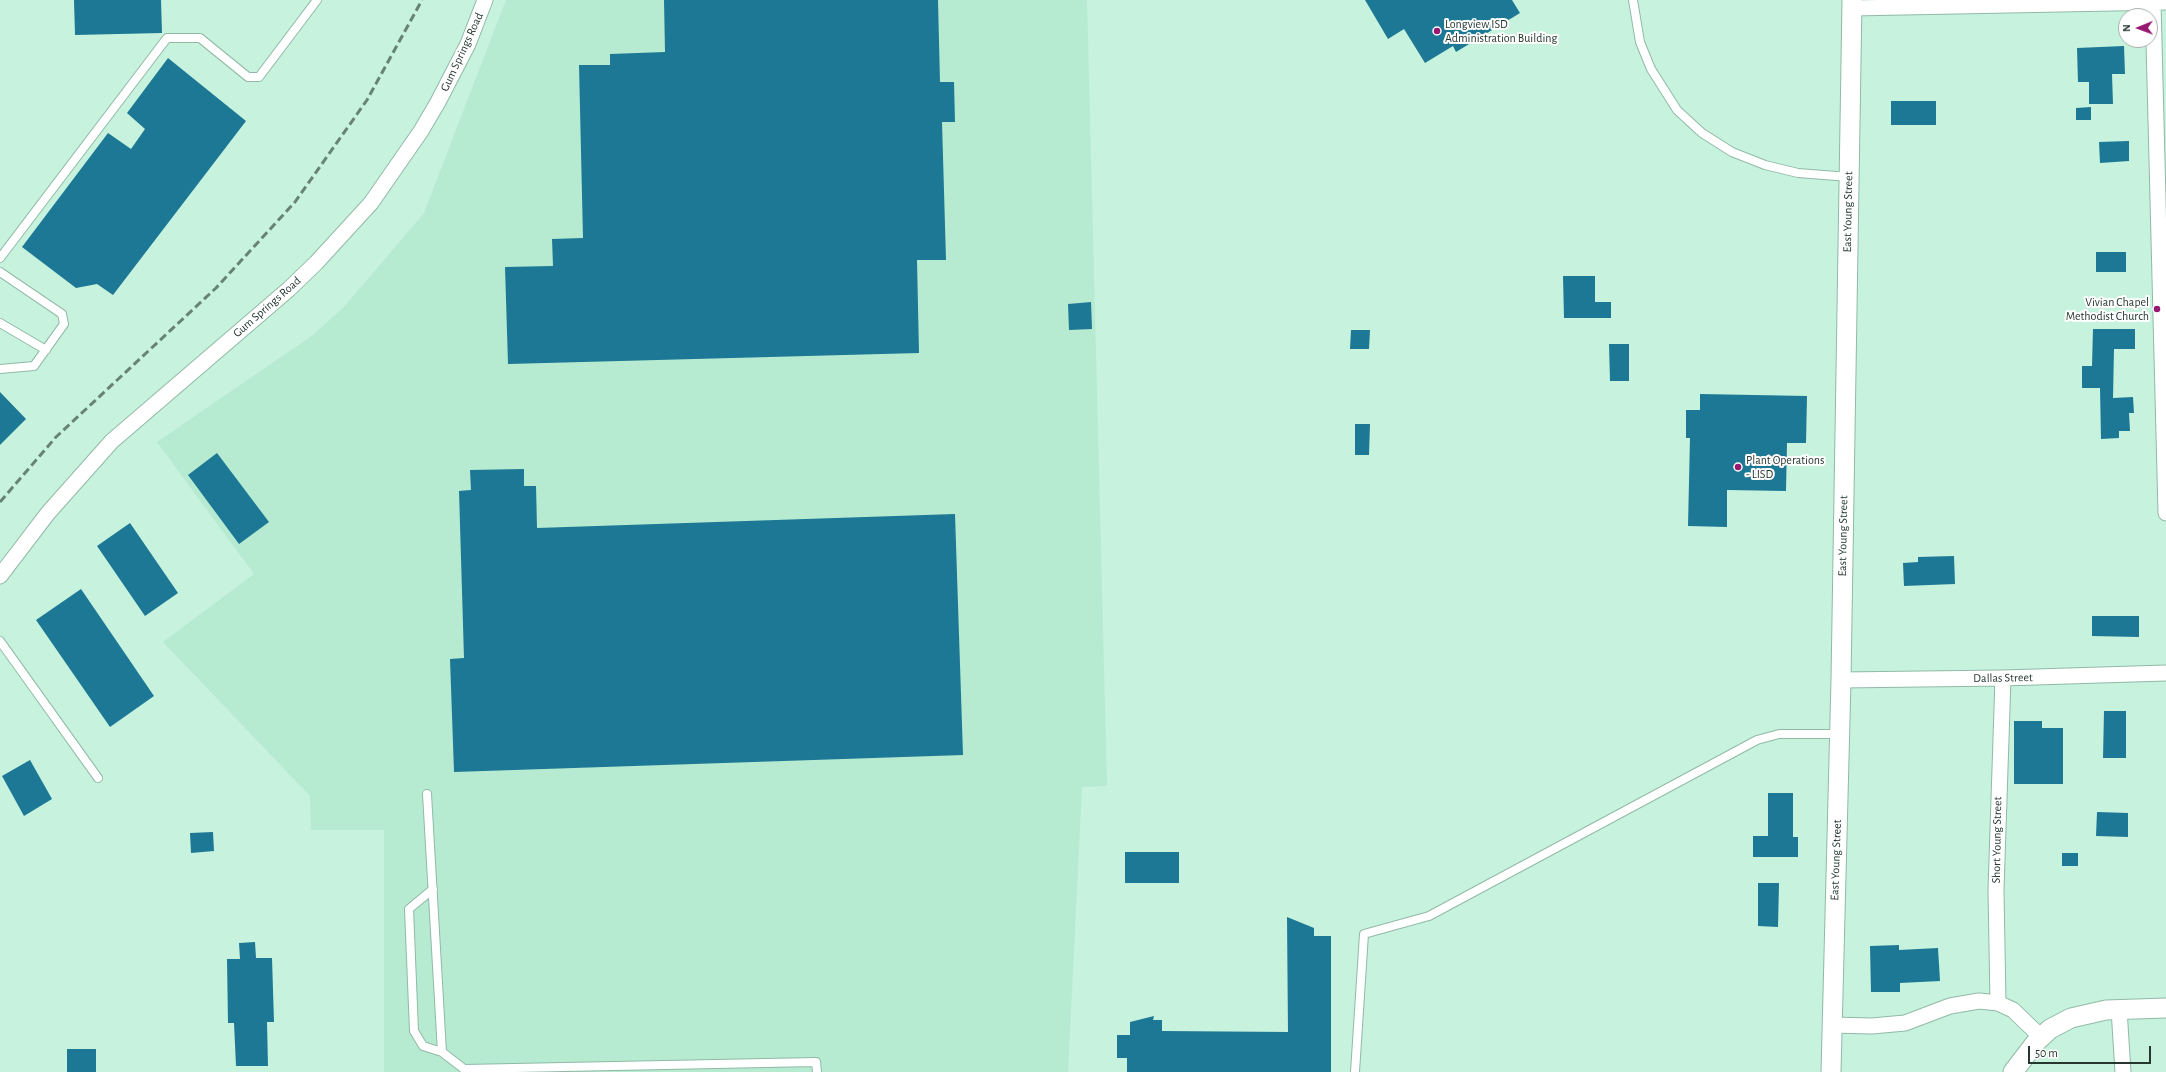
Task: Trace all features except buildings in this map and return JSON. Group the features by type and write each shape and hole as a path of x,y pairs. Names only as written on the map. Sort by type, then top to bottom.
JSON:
{"street":[{"name":"Gum Springs Road","path":"0,576 48,513 112,441 289,289 343,235 371,203 421,131 438,102 468,44 485,0"},
{"path":"1852,4 2159,2 2166,513"},
{"name":"East Young Street","path":"1831,1072 1831,1025 1840,734 1852,4"},
{"name":"Dallas Street","path":"1841,680 2003,678 2166,673"},
{"name":"Short Young Street","path":"1998,1003 1996,882 2003,678"},
{"path":"1831,1025 1893,1024 1915,1020 1950,1006 1970,1001 1998,1003 2019,1015 2041,1037"},
{"path":"2013,1072 2041,1037 2059,1024 2080,1015 2119,1009 2166,1008"},
{"path":"2119,1009 2123,1072"}],"lane":[{"path":"0,258 168,38 200,38 248,77 259,77 317,0"},
{"path":"1634,0 1640,42 1650,69 1677,110 1702,133 1732,152 1765,166 1798,173 1849,177"},
{"path":"0,272 62,314 64,324 34,366 0,369"},
{"path":"0,323 46,350"},
{"path":"0,641 98,778"},
{"path":"1355,1072 1364,934 1429,916 1757,740 1779,734 1840,734"},
{"path":"427,794 433,889 436,976 442,1052"},
{"path":"433,889 409,909 414,1031 423,1046 442,1052 465,1070 816,1062 817,1072"}],"shaded area":[{"path":"506,0 1087,0 1107,786 1082,787 1068,1072 384,1072 384,830 311,830 310,796 163,642 254,574 157,442 313,335 344,307 424,213"}],"railway":[{"path":"0,502 56,437 216,288 295,202 367,100 422,0"}],"place":[{"name":"Longview ISD Administration Building","path":"1437,31"},
{"name":"Vivian Chapel Methodist Church","path":"2157,309"},
{"name":"Plant Operations - LISD","path":"1738,467"}]}
